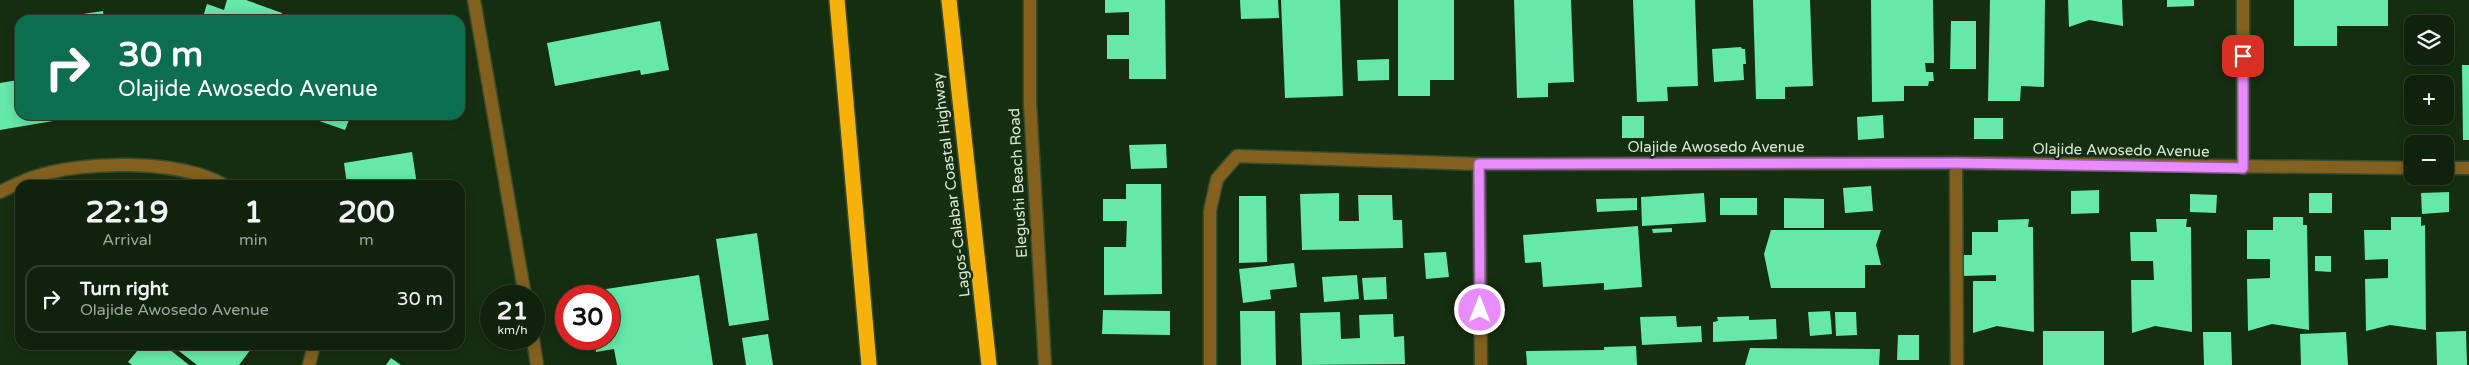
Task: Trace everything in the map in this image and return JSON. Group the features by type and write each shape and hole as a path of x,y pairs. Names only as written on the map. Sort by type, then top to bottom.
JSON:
{"highway":[{"path":"837,0 868,365"},
{"name":"Lagos-Calabar Coastal Highway","path":"949,0 989,365"}],"street":[{"path":"474,0 523,285"},
{"name":"Elegushi Beach Road","path":"1030,0 1030,103 1045,365"},
{"path":"2243,0 2243,168"},
{"name":"Olajide Awosedo Avenue","path":"1210,365 1210,211 1217,179 1237,156 1479,164 1956,163 2243,168 2404,168"},
{"path":"1956,163 1957,365"},
{"path":"1479,164 1481,365"},
{"path":"26,180 71,170 118,165 169,168 215,180"},
{"path":"2454,168 2469,168"},
{"path":"0,192 15,185"},
{"path":"309,365 313,350"},
{"path":"534,350 537,365"}],"building":[{"path":"227,0 246,0 282,13 281,15 204,15 207,4 224,10"},
{"path":"1105,0 1165,0 1166,79 1129,79 1129,59 1107,59 1107,35 1129,35 1129,12 1105,13"},
{"path":"1240,0 1278,0 1279,18 1241,19"},
{"path":"1281,0 1340,0 1343,96 1285,98"},
{"path":"1398,0 1454,0 1454,80 1430,80 1430,96 1398,96"},
{"path":"1514,0 1571,0 1574,82 1548,83 1548,97 1517,98"},
{"path":"1633,0 1695,0 1698,86 1667,87 1668,101 1637,102"},
{"path":"1753,0 1810,0 1813,86 1785,87 1785,99 1756,99"},
{"path":"1871,0 1933,0 1934,63 1925,63 1926,72 1933,72 1934,81 1929,81 1928,86 1904,86 1904,101 1872,102"},
{"path":"1990,0 2045,0 2044,87 2021,86 2020,101 1988,101"},
{"path":"2068,0 2122,0 2123,26 2089,20 2069,27"},
{"path":"2167,0 2194,0 2194,6 2167,7"},
{"path":"2294,0 2388,0 2388,26 2337,26 2337,46 2294,46"},
{"path":"103,11 103,15 76,15"},
{"path":"660,21 669,70 641,75 640,70 555,86 547,43"},
{"path":"1951,21 1976,21 1976,69 1950,69"},
{"path":"1741,47 1745,49 1746,64 1743,64 1744,80 1714,82 1712,49"},
{"path":"1389,59 1389,80 1358,81 1357,60"},
{"path":"2462,65 2469,65 2469,140 2463,140"},
{"path":"15,80 15,120 59,120 0,130 0,83"},
{"path":"1883,115 1884,138 1858,140 1857,117"},
{"path":"1622,116 1644,116 1644,138 1622,138"},
{"path":"1974,118 2003,118 2003,139 1974,139"},
{"path":"316,120 349,120 345,130"},
{"path":"1166,144 1167,168 1131,169 1129,145"},
{"path":"412,152 416,180 346,180 344,163"},
{"path":"1126,184 1161,184 1162,294 1104,295 1104,247 1126,247 1127,221 1103,221 1103,199 1126,199"},
{"path":"1871,186 1873,211 1845,213 1843,188"},
{"path":"2099,190 2099,213 2071,214 2071,191"},
{"path":"2449,192 2449,212 2422,214 2421,193"},
{"path":"1339,193 1339,221 1359,221 1358,195 1392,195 1393,220 1402,220 1403,248 1302,250 1300,194"},
{"path":"1704,193 1706,222 1642,226 1641,197"},
{"path":"2309,193 2332,193 2332,213 2309,213"},
{"path":"2190,194 2217,195 2216,213 2190,212"},
{"path":"1239,196 1266,196 1267,262 1239,263"},
{"path":"1637,198 1637,210 1597,212 1596,199"},
{"path":"1720,198 1757,198 1757,215 1720,215"},
{"path":"1784,198 1824,199 1824,228 1784,228"},
{"path":"2273,217 2303,217 2303,225 2307,225 2309,330 2272,324 2248,331 2247,279 2270,278 2270,259 2247,259 2247,230 2273,230"},
{"path":"2391,217 2421,217 2421,226 2425,225 2426,330 2390,325 2366,331 2365,279 2388,278 2388,259 2365,260 2364,230 2391,230"},
{"path":"2029,219 2028,227 2033,227 2034,332 1997,326 1973,333 1973,281 1996,281 1996,275 1964,276 1963,255 1972,255 1972,232 1998,232 1998,220"},
{"path":"2156,219 2187,219 2186,227 2191,227 2192,332 2155,326 2132,333 2131,280 2154,280 2153,261 2131,261 2130,232 2157,232"},
{"path":"1638,226 1642,287 1604,290 1604,283 1543,287 1541,262 1525,263 1523,235"},
{"path":"1672,228 1672,232 1653,233 1652,229"},
{"path":"1771,230 1881,230 1876,245 1881,265 1865,265 1865,288 1771,288 1764,254"},
{"path":"757,233 769,320 729,326 716,239"},
{"path":"1446,252 1449,277 1426,279 1424,253"},
{"path":"2315,256 2331,256 2331,272 2315,271"},
{"path":"1294,263 1297,287 1270,290 1271,299 1243,303 1239,269"},
{"path":"699,275 713,365 617,365 614,350 620,350 620,287"},
{"path":"1357,275 1359,299 1324,302 1322,277"},
{"path":"1386,277 1387,299 1364,300 1362,278"},
{"path":"1103,310 1170,311 1170,335 1102,334"},
{"path":"1240,311 1275,311 1276,365 1241,365"},
{"path":"1830,311 1832,334 1810,336 1808,312"},
{"path":"1340,312 1341,339 1360,338 1359,315 1393,314 1394,337 1404,336 1405,364 1302,365 1300,313"},
{"path":"1835,312 1856,312 1857,335 1836,336"},
{"path":"1676,316 1677,327 1701,326 1702,342 1642,345 1640,317"},
{"path":"1749,316 1749,320 1776,319 1777,339 1713,342 1713,322 1718,321 1717,317"},
{"path":"2043,331 2104,331 2104,365 2043,365"},
{"path":"2466,331 2467,365 2437,365 2436,332"},
{"path":"2203,332 2231,332 2232,365 2204,365"},
{"path":"2346,332 2348,365 2301,365 2300,334"},
{"path":"768,334 773,365 746,365 742,338"},
{"path":"1898,335 1919,335 1919,360 1897,360"},
{"path":"1636,346 1637,365 1527,365 1526,351 1604,350 1604,347"},
{"path":"1750,348 1880,349 1879,365 1745,365"},
{"path":"138,350 170,350 189,365 132,365 128,362"},
{"path":"250,350 239,365 197,365 179,351"},
{"path":"391,358 401,365 386,365"}],"route":[{"path":"1480,310 1479,164 1956,163 2243,168 2243,56"}]}
